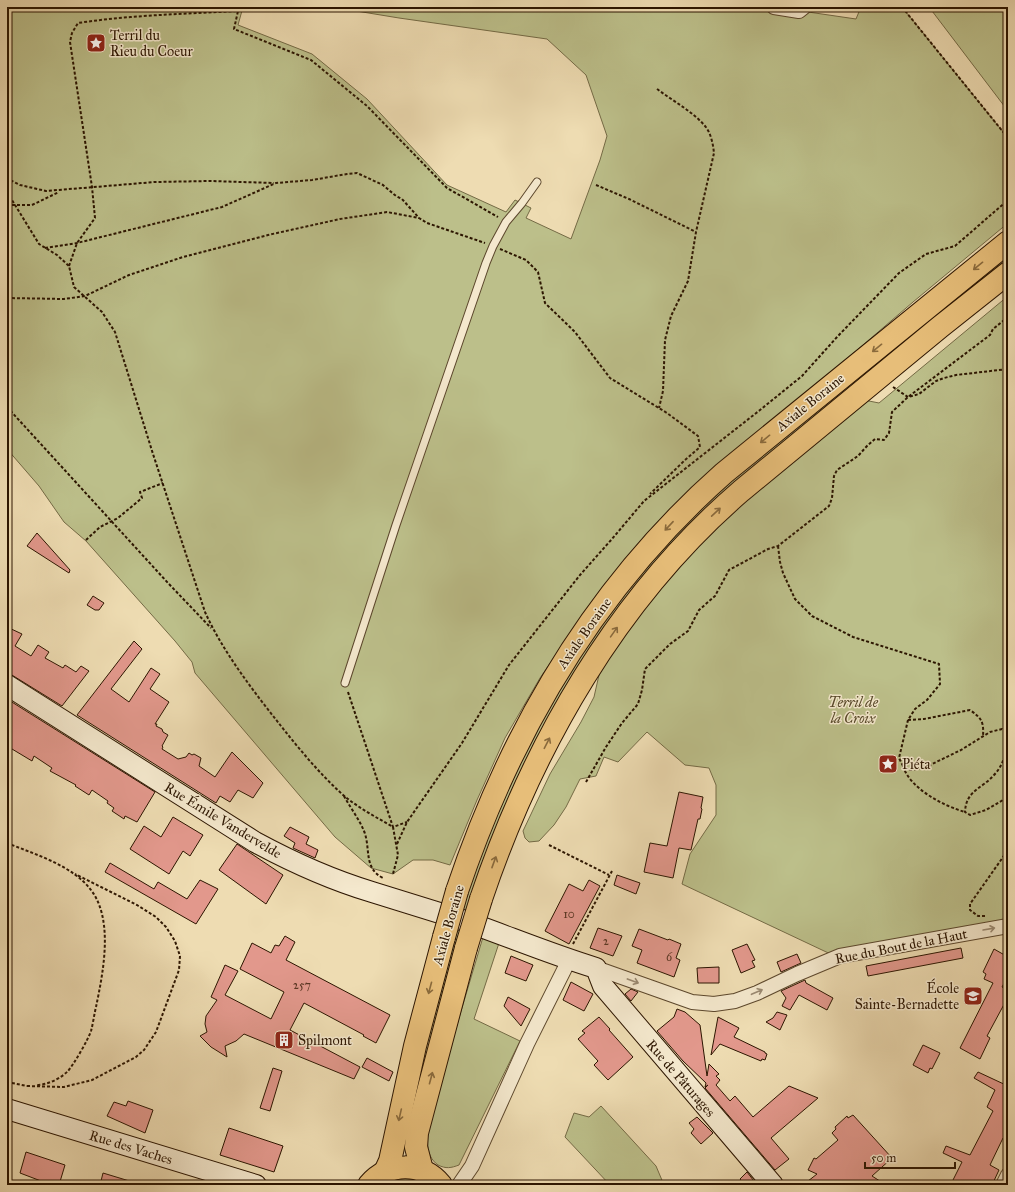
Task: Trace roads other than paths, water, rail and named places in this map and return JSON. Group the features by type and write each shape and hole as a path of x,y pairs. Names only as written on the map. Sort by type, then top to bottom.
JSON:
{"highway":[{"name":"Axiale Boraine","path":"377,1178 390,1161 416,1046 444,937 457,891 468,860 507,765 560,666 579,638 634,565 697,496 1008,242"},
{"name":"Axiale Boraine","path":"433,1178 416,1147 416,1133 466,948 481,899 513,813 558,720 605,644 659,572 716,512 940,327 1008,273"},
{"name":"Axiale Boraine","path":"377,1178 397,1168 406,1167 433,1178"}],"street":[{"path":"774,7 799,11 804,7"},
{"name":"Rue Émile Vandervelde","path":"7,684 255,842 272,851 366,890 493,931 567,959"},
{"name":"Rue du Bout de la Haut","path":"567,959 692,1002 714,1004 735,1000 757,993 796,974 840,956 1008,926"},
{"path":"433,1178 456,1178 462,1180 472,1166 567,959"},
{"name":"Rue de Pâturages","path":"596,968 603,986 773,1185"},
{"name":"Rue des Vaches","path":"7,1110 256,1185"},
{"path":"1003,1185 1008,1174"}],"lane":[{"path":"345,683 396,525 493,246 506,222 522,204 536,182"}],"place":[{"name":"Terril du Rieu du Coeur","path":"96,43"},
{"name":"Piéta","path":"888,764"},
{"name":"École Sainte-Bernadette","path":"973,996"},
{"name":"Spilmont","path":"284,1040"}],"park label":[{"name":"Terril de la Croix","path":"853,710"}]}
